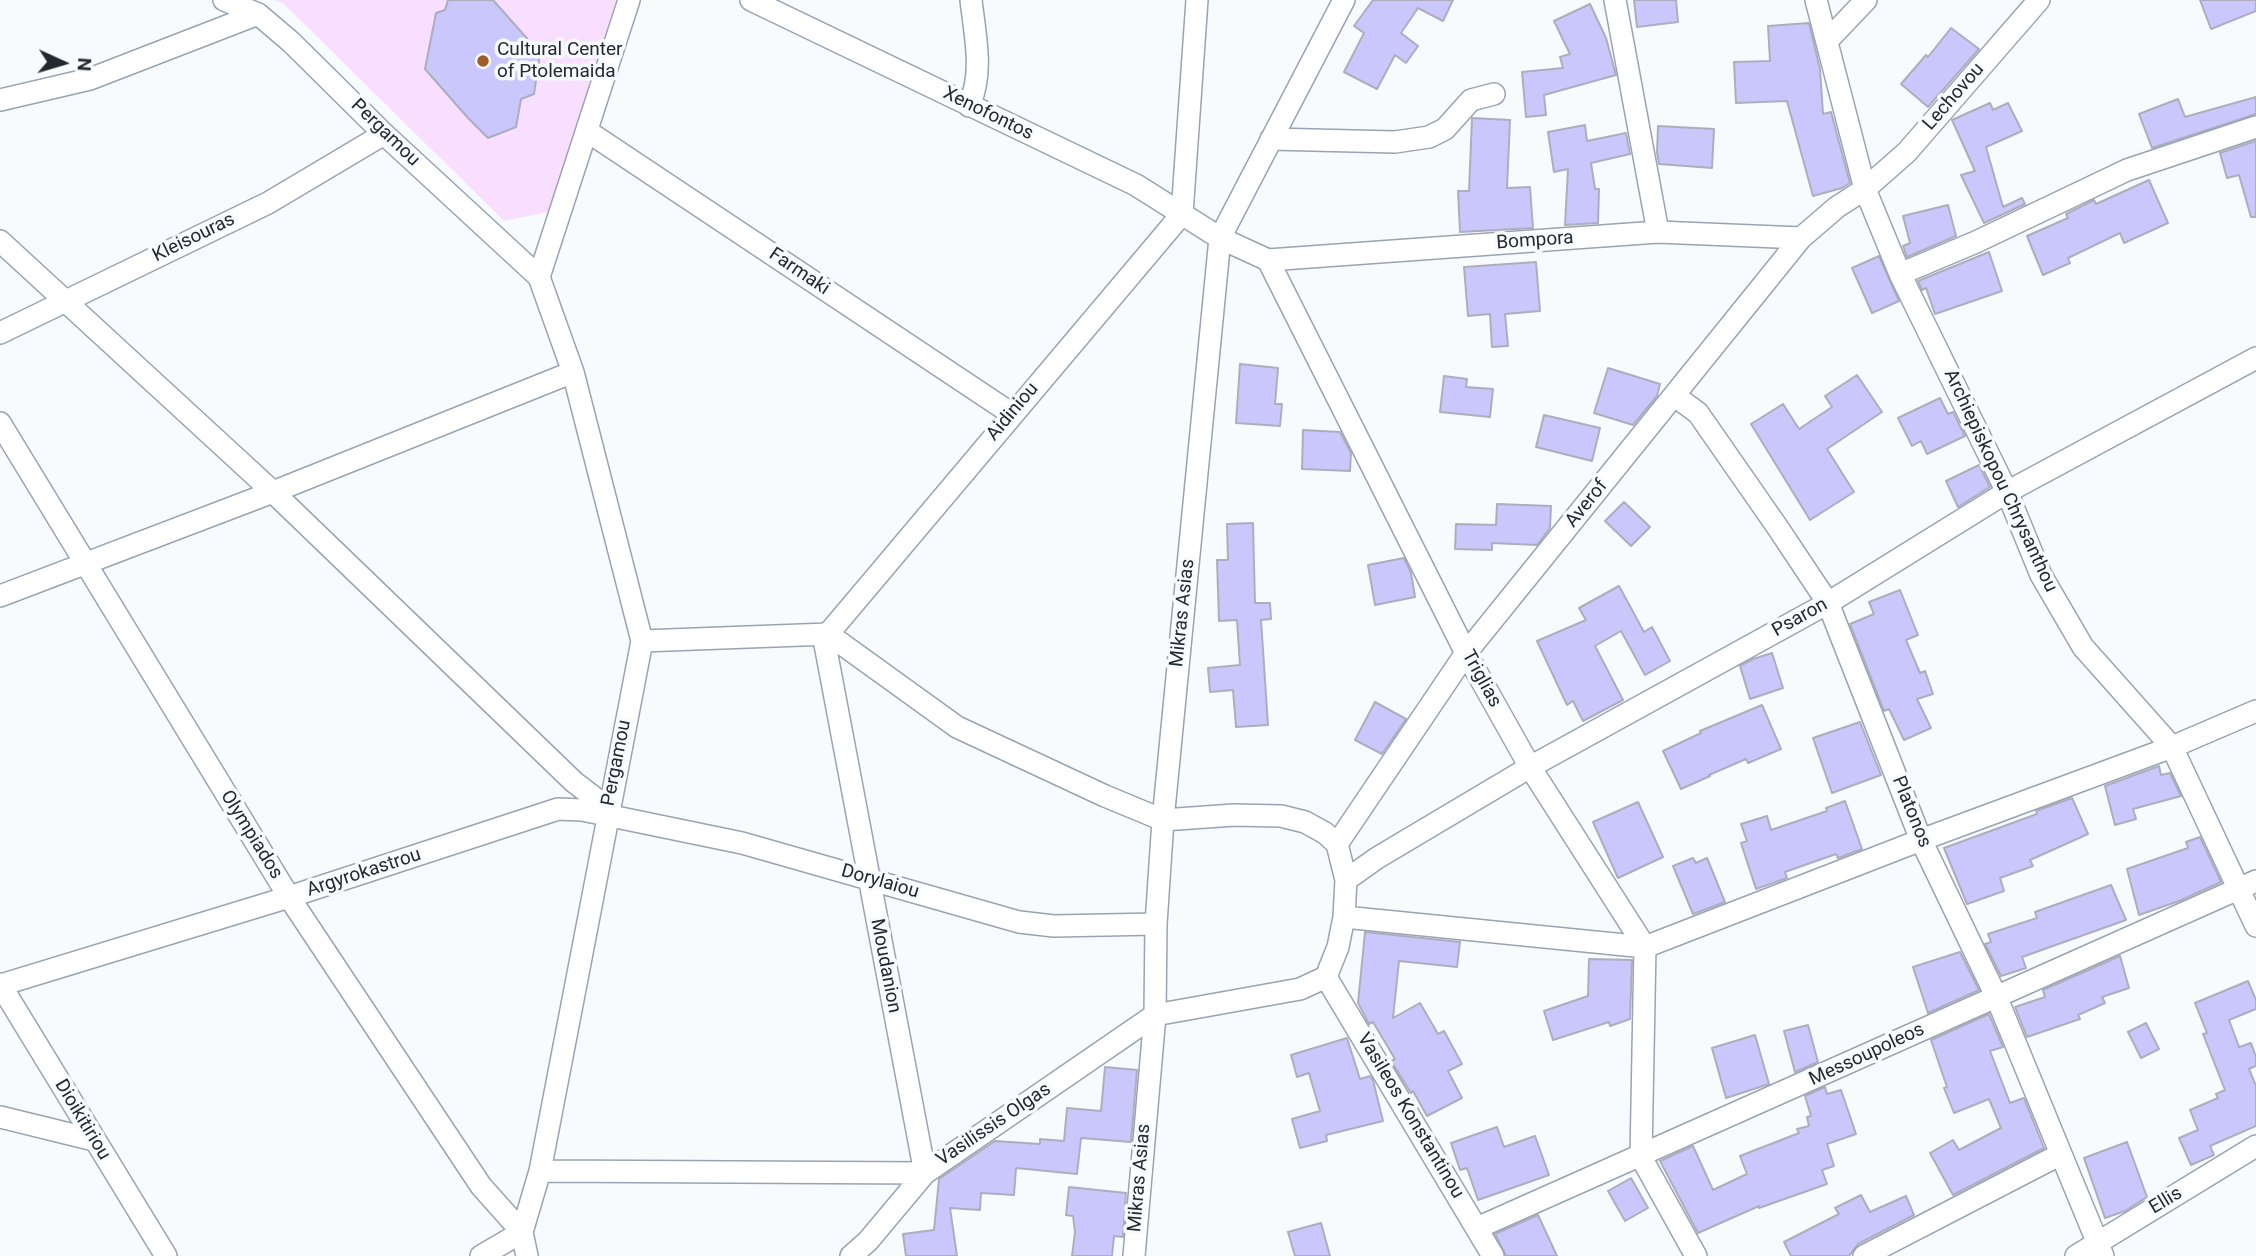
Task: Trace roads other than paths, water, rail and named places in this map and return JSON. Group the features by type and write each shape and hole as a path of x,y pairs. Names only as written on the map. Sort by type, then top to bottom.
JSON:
{"street":[{"name":"Pergamou","path":"224,0 258,14 291,42 384,134 539,277 573,372 642,641 540,1171 522,1232 527,1256"},
{"path":"539,277 629,0"},
{"name":"Xenofontos","path":"751,0 1136,185 1220,238"},
{"path":"970,106 976,92 979,72 971,0"},
{"path":"1182,214 1197,0"},
{"name":"Mikras Asias","path":"1133,1256 1155,1015 1156,924 1163,820 1220,238 1344,0"},
{"path":"1615,0 1658,232"},
{"name":"Archiepiskopou Chrysanthou","path":"1816,0 1865,189 1900,274 2007,492 2041,575 2083,647 2172,747 2247,885 2256,926"},
{"path":"1827,41 1866,0"},
{"name":"Lechovou","path":"1865,189 1907,152 2039,0"},
{"path":"0,100 90,79 258,14"},
{"path":"1271,139 1395,142 1429,137 1445,129 1471,100 1494,94"},
{"path":"1900,274 1976,242 2127,170 2256,127"},
{"name":"Farmaki","path":"587,131 1012,414"},
{"name":"Kleisouras","path":"0,333 268,203 384,134"},
{"name":"Averof","path":"1337,844 1466,653 1801,238 1837,207 1865,189"},
{"name":"Aidiniou","path":"825,634 1182,214"},
{"name":"Bompora","path":"1268,260 1658,232 1801,238"},
{"path":"1220,238 1268,260"},
{"path":"0,241 273,492 608,811"},
{"name":"Triglias","path":"1268,260 1466,653 1530,767 1645,947"},
{"name":"Psaron","path":"1346,880 1377,858 1530,767 1828,603 2007,492 2256,358"},
{"path":"0,596 273,492 573,372"},
{"name":"Platonos","path":"1675,396 1698,414 1779,528 1828,603 1921,840 1996,996 2101,1249"},
{"name":"Olympiados","path":"0,423 289,897 481,1186 522,1232"},
{"path":"642,641 825,634 957,727 1163,820 1234,815 1281,816 1305,822 1325,833 1337,844 1346,880 1343,917 1338,947 1326,977 1300,989 1155,1015"},
{"name":"Moudanion","path":"825,634 868,879 925,1173"},
{"path":"1343,917 1645,947 1921,840 2172,747 2256,711"},
{"name":"Argyrokastrou","path":"1,985 289,897 558,809 608,811"},
{"name":"Dorylaiou","path":"608,811 742,843 1019,922 1054,926 1156,924"},
{"name":"Messoupoleos","path":"1477,1228 2247,885"},
{"path":"1645,947 1641,1157 1696,1256"},
{"name":"Vasileos Konstantinou","path":"1326,977 1493,1256"},
{"name":"Dioikitiriou","path":"1,985 166,1256"},
{"name":"Vasilissis Olgas","path":"852,1256 867,1249 925,1173 1155,1015"},
{"path":"0,1117 94,1140"},
{"name":"Ellis","path":"2076,1256 2101,1249 2256,1146"},
{"path":"1864,1256 2061,1154"},
{"path":"540,1171 925,1173"},
{"path":"481,1256 522,1232"}],"place":[{"name":"Cultural Center of Ptolemaida","path":"483,61"}]}
